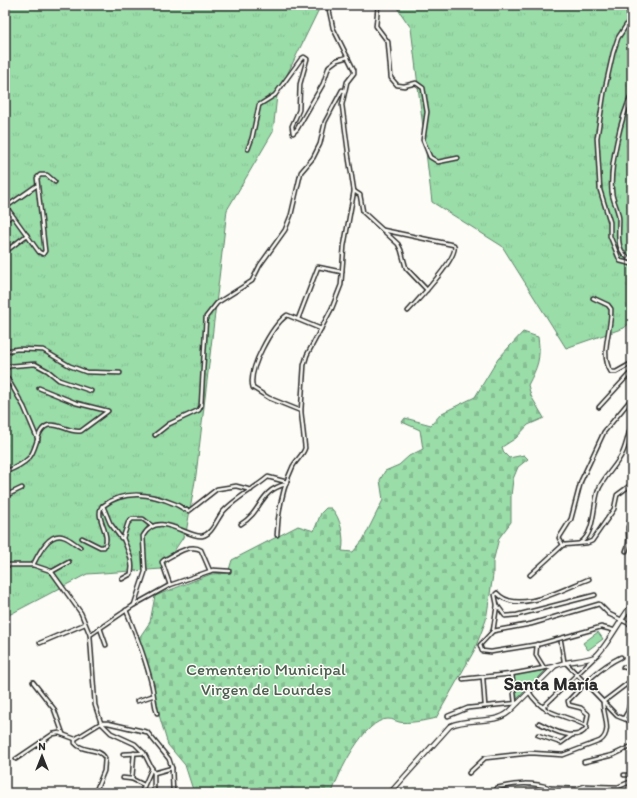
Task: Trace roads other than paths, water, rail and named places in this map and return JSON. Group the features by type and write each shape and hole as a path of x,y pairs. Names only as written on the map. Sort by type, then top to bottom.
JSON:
{"main road":[{"path":"390,793 450,726 463,721 500,718 555,666 564,661 596,656 632,605"}],"street":[{"path":"277,535 278,513 286,483 294,464 306,448 301,411 304,365 338,295 354,191 348,160 342,105 347,82 354,74 353,65 333,28 328,5"},
{"path":"378,5 376,26 388,42 391,78 398,85 404,86 416,83 423,88 427,112 423,140 430,157 438,162 458,158"},
{"path":"627,5 630,12 630,21 618,38 613,53 604,93 597,138 600,190 610,222 610,236 620,261 632,264"},
{"path":"248,149 252,138 259,105 275,95 301,59 304,57 307,59 300,84 299,110 292,126 293,133 295,133 323,84 329,66 337,60 348,57"},
{"path":"156,435 169,424 199,410 201,406 206,316 217,302 252,281 260,265 285,230 291,215 301,172 313,158 320,144 327,118 342,90 345,91"},
{"path":"632,94 626,108 619,134 612,194 619,220 618,240 624,255 632,260"},
{"path":"36,185 6,206 39,252 44,253 36,185 37,178 44,174 50,176 55,182"},
{"path":"354,191 360,195 363,212 398,244 406,268 427,290"},
{"path":"5,222 12,215"},
{"path":"383,230 454,245 456,250 427,290 408,312"},
{"path":"5,252 27,235"},
{"path":"298,318 318,267 342,272"},
{"path":"593,298 608,305 611,309 606,351 611,372 616,372 632,363"},
{"path":"301,411 269,398 253,388 252,384 258,359 268,336 287,315 298,318 321,329"},
{"path":"5,351 18,349 43,350 70,366 86,372 120,373"},
{"path":"5,369 18,365 35,364 48,371 59,380 91,391"},
{"path":"599,407 632,371"},
{"path":"5,374 24,406 38,440"},
{"path":"5,472 29,458 42,429 46,426 57,425 75,431 80,431 108,410 76,403 39,388"},
{"path":"563,545 559,538 571,519 581,481 600,440 632,398"},
{"path":"580,543 584,540 591,526 598,492 623,452 632,425"},
{"path":"123,538 128,523 132,519 143,519 153,526 174,526 196,536 202,536 211,530 222,513 231,503 252,490 268,477 286,483"},
{"path":"241,524 251,517 269,491 286,483"},
{"path":"530,575 563,545 587,543 593,540 614,510 617,495 632,484"},
{"path":"82,538 100,547 104,547 106,535 100,512 102,506 114,498 140,494 167,501 189,511 212,492 224,487 236,486 252,490"},
{"path":"5,496 22,488"},
{"path":"102,506 116,533 123,538 131,558 131,574 122,579"},
{"path":"626,551 629,542 627,527 632,517"},
{"path":"134,605 146,572 143,536 153,526"},
{"path":"33,565 47,543 59,536 64,537 80,547"},
{"path":"170,585 162,562 188,549 194,547 201,550 210,571"},
{"path":"51,572 69,562"},
{"path":"5,565 33,565 51,572 82,613 90,635 95,705 100,723 111,733 135,744 144,752 154,773 154,793"},
{"path":"90,635 134,605 170,585 210,571 219,569 229,571"},
{"path":"589,579 538,599 523,602 508,601 496,593 497,605 493,630 481,643 482,650 491,652 537,644 601,626 613,630"},
{"path":"497,605 503,614 510,616 595,594"},
{"path":"493,630 531,624 599,604 609,614 632,625"},
{"path":"126,610 139,642 152,687 152,696 156,713"},
{"path":"40,643 86,624"},
{"path":"100,628 106,646"},
{"path":"561,642 564,661 617,716 632,722"},
{"path":"537,644 536,655 544,668"},
{"path":"543,707 596,656"},
{"path":"538,735 561,743 572,735 587,729 586,725 588,714 581,708 572,706 568,702 585,683 609,663 621,657"},
{"path":"463,679 512,674 555,666"},
{"path":"623,667 632,669"},
{"path":"448,716 468,708 517,703 512,674"},
{"path":"483,678 485,706"},
{"path":"603,702 632,680"},
{"path":"33,682 54,709 63,734"},
{"path":"529,692 537,703 543,707 560,716 586,725"},
{"path":"624,718 628,711 632,694"},
{"path":"137,701 152,696"},
{"path":"469,773 485,758 531,752 563,755 600,742 607,732 603,702"},
{"path":"16,759 53,734 63,734 75,738 100,723 117,724 147,732 166,754 172,768 173,793"},
{"path":"539,723 557,732 572,735"},
{"path":"75,738 75,743 80,748 99,752 105,758 104,771 95,793"},
{"path":"584,762 612,755 632,746"},
{"path":"123,754 144,752"},
{"path":"132,779 134,753"},
{"path":"141,793 152,768"},
{"path":"154,773 172,768"},
{"path":"624,775 632,775"},
{"path":"123,778 132,779 144,785"},
{"path":"495,793 497,788 533,783 567,790 585,786 618,787 632,781"},
{"path":"520,793 553,788"}],"district":[{"name":"Santa María","path":"551,684"}],"park label":[{"name":"Cementerio Municipal Virgen de Lourdes","path":"266,679"}]}
